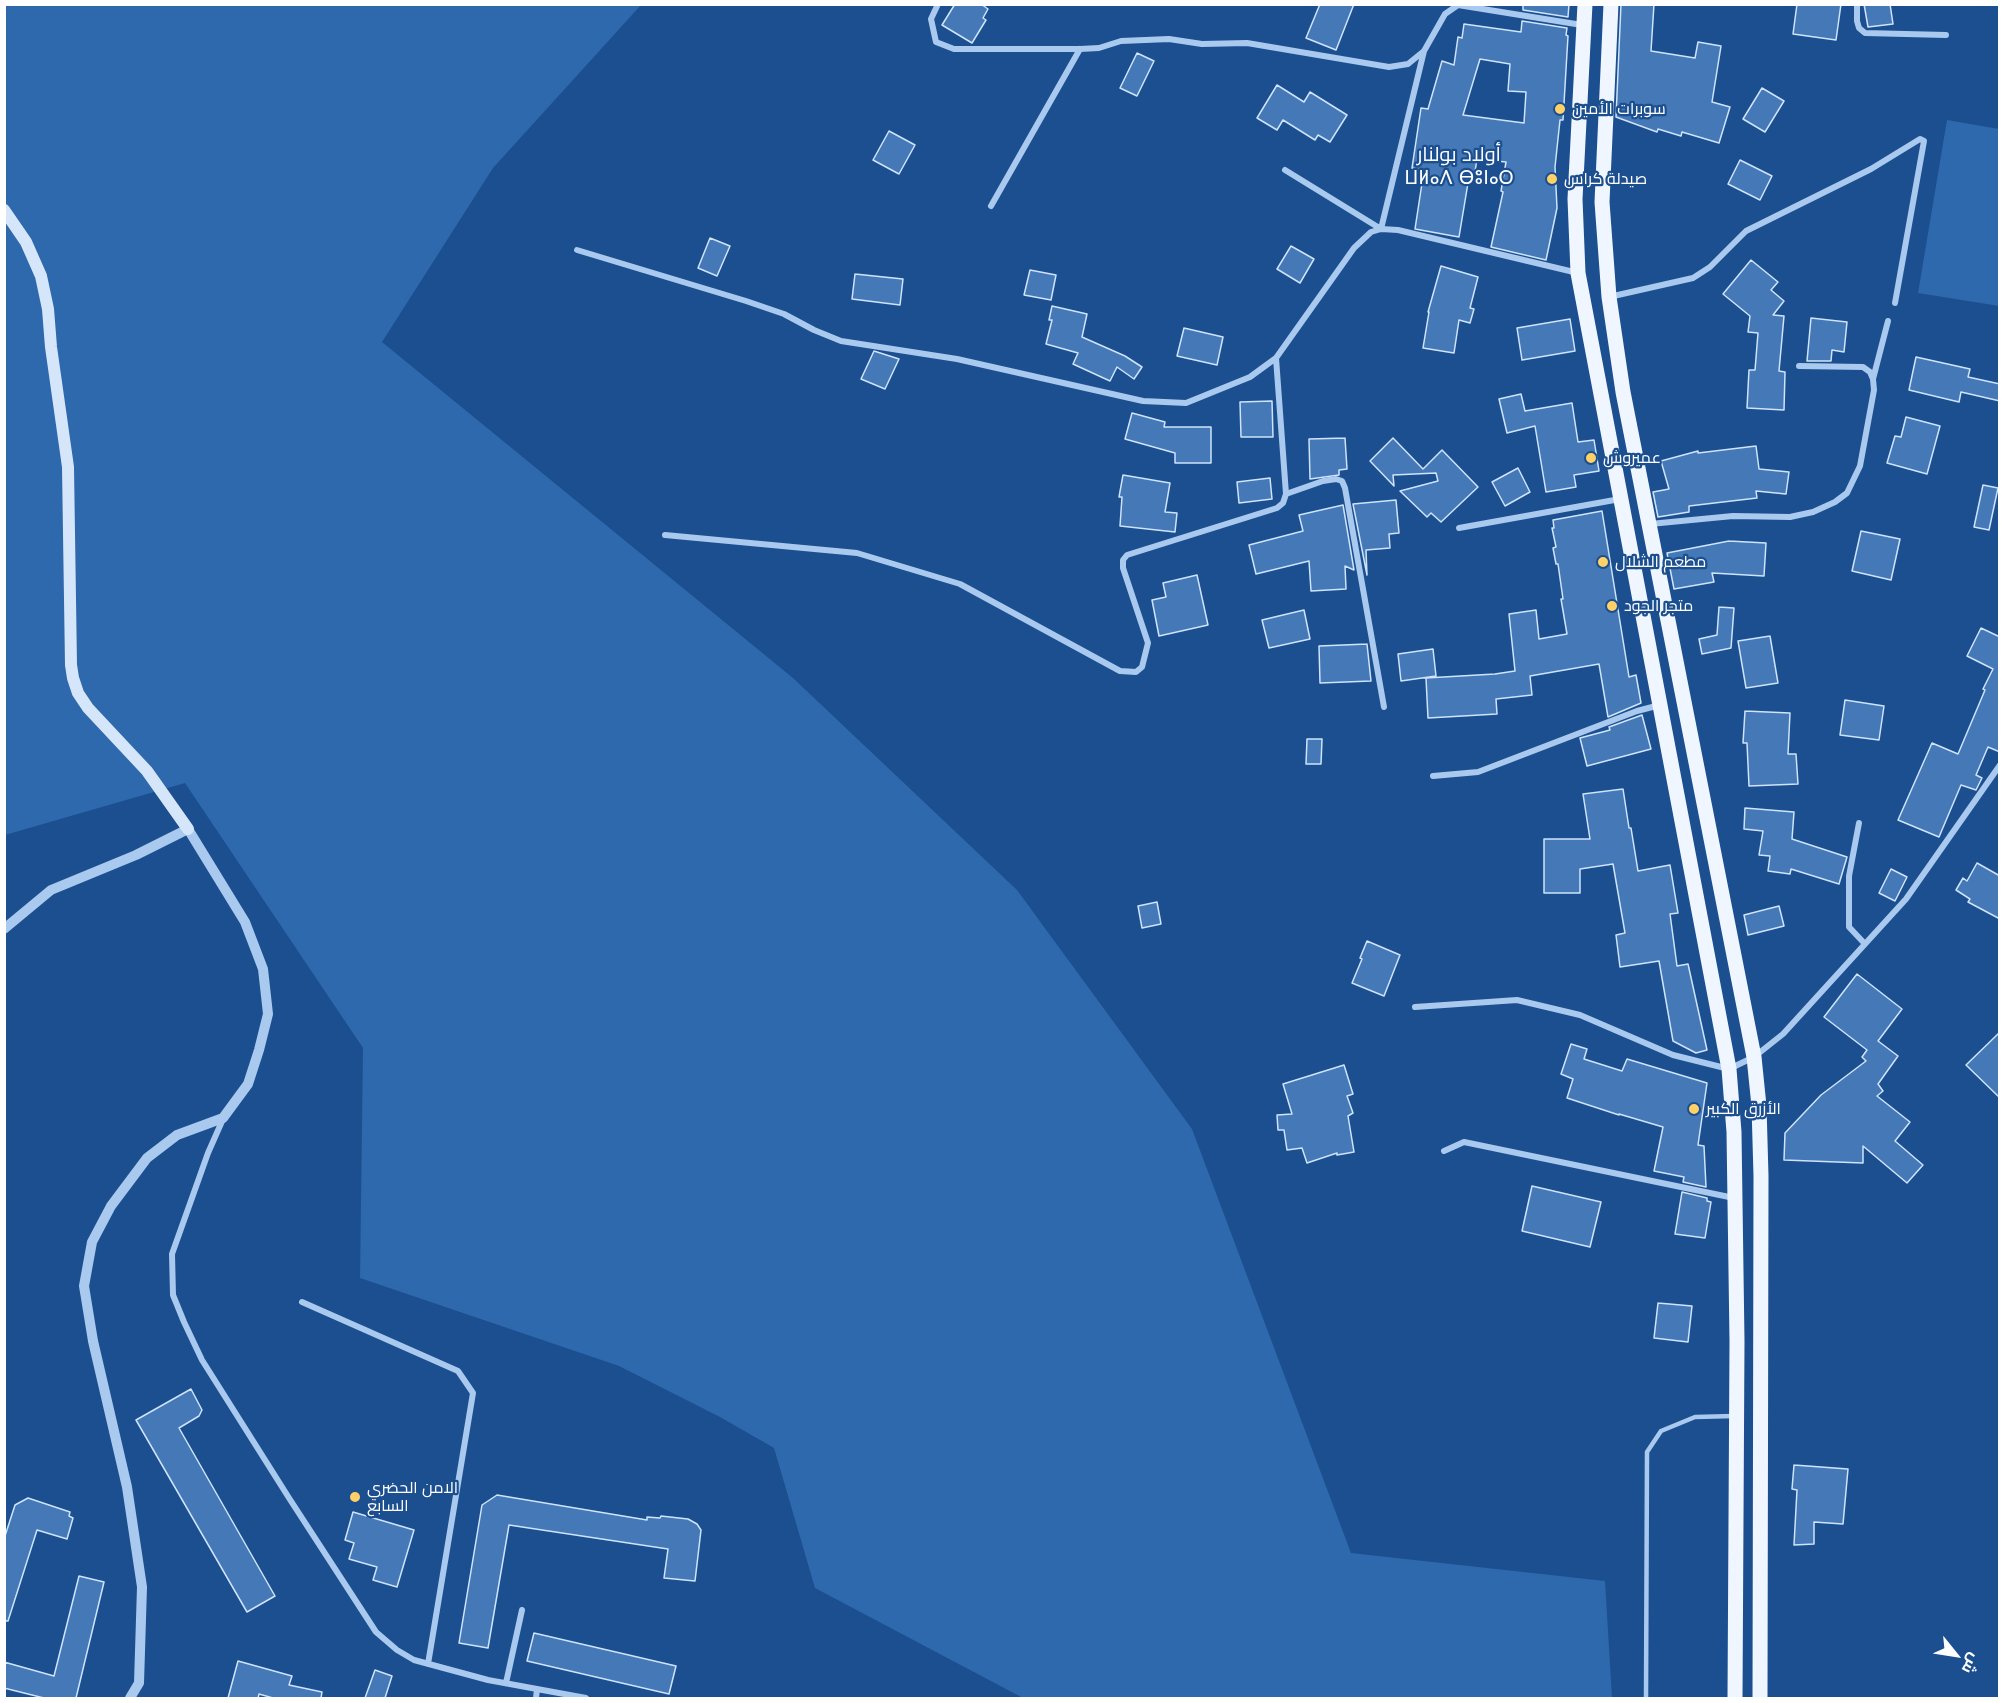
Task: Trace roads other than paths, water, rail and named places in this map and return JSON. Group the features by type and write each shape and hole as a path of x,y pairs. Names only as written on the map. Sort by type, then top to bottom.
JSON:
{"main road":[{"path":"1585,4 1575,199 1578,273 1729,1069 1734,1132 1735,1198 1735,1698"},
{"path":"1611,4 1602,202 1608,297 1648,524 1754,1057 1759,1106 1761,1176 1760,1698"},
{"path":"4,210 26,243 38,267 48,309 68,467 73,678 78,693 88,708 147,771 188,829"}],"street":[{"path":"938,4 931,19 936,42 954,50 1080,50 1099,48 1121,41 1169,39 1202,44 1247,44 1389,67 1408,64 1424,51"},
{"path":"1857,4 1859,28 1864,33 1946,35"},
{"path":"1381,229 1424,51 1445,14 1458,5 1583,25"},
{"path":"991,206 1080,50"},
{"path":"1608,297 1693,278 1710,267 1746,231 1871,169 1920,139 1924,141 1895,303"},
{"path":"1286,170 1381,229"},
{"path":"577,250 746,301 783,314 841,341 957,359 1143,401 1186,403 1250,377 1276,358 1354,248 1371,232 1381,229 1398,230 1578,273"},
{"path":"1648,524 1733,516 1790,518 1813,512 1835,502 1847,493 1860,466 1874,379 1888,321"},
{"path":"665,535 857,553 960,584 1120,671 1136,672 1142,667 1148,643 1123,568 1123,560 1127,555 1277,508 1283,503 1286,494 1276,358"},
{"path":"1799,366 1863,367 1874,379"},
{"path":"1286,494 1323,481 1336,478 1342,481 1384,707"},
{"path":"1459,528 1621,499"},
{"path":"1433,776 1478,772 1637,711 1660,705"},
{"path":"1414,1006 1516,1000 1580,1016 1673,1054 1729,1069 1754,1057 1783,1034 1906,899 2000,765"},
{"path":"1859,823 1849,876 1849,927 1865,944"},
{"path":"4,928 51,890 136,855 188,829 245,922 263,969 268,1014 260,1050 248,1084 223,1118 172,1254 173,1295 184,1322 202,1360 376,1632 397,1650 414,1660 506,1683 586,1698"},
{"path":"130,1698 139,1683 142,1587 127,1487 93,1341 84,1286 92,1242 111,1206 147,1158 177,1135 223,1118"},
{"path":"1444,1150 1464,1142 1735,1198"},
{"path":"302,1302 458,1371 474,1393 428,1664"},
{"path":"506,1683 522,1610"},
{"path":"536,1698 537,1689"}],"lane":[{"path":"1646,1698 1647,1452 1661,1431 1695,1417 1736,1416"}],"place":[{"name":"سوبرات الأمين","path":"1560,109"},
{"name":"صيدلة كراس","path":"1552,179"},
{"name":"عميروش","path":"1591,458"},
{"name":"مطعم الشلال","path":"1603,562"},
{"name":"متجر الجود","path":"1612,606"},
{"name":"الأزرق الكبير","path":"1694,1109"},
{"name":"الامن الحضري السابع","path":"355,1497"}],"district":[{"name":"أولاد بولنار ⵡⵍⴰⴷ ⴱⵓⵏⴰⵔ","path":"1459,166"}]}
